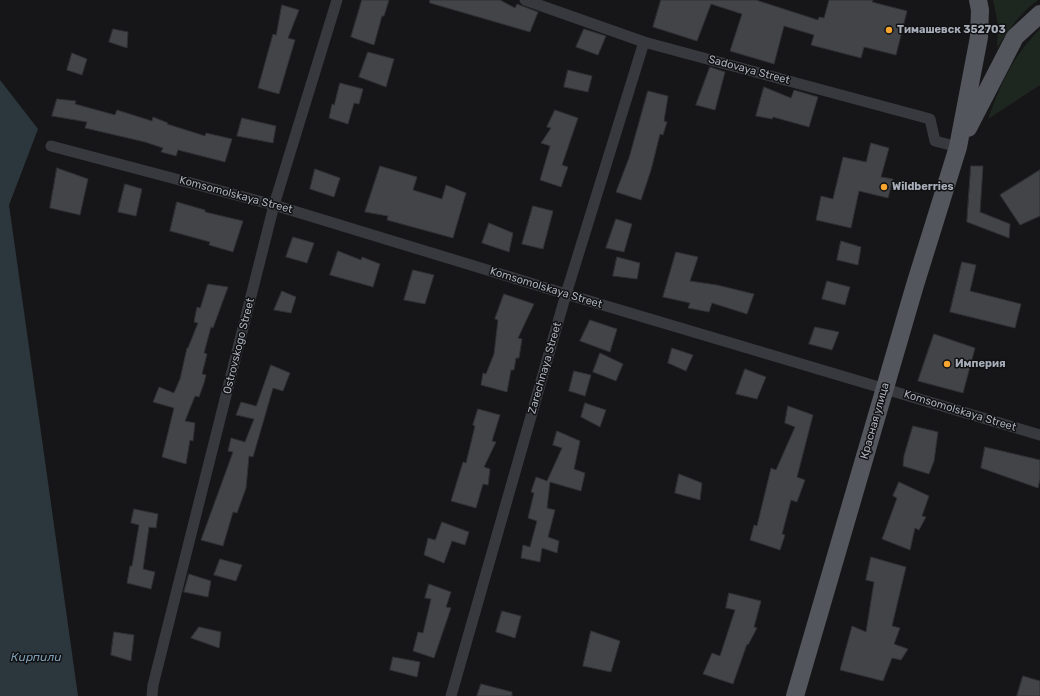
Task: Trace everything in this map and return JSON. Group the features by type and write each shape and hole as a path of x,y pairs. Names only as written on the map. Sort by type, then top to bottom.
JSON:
{"main road":[{"path":"958,146 979,37 980,10 978,0"},
{"path":"958,146 1015,37 1040,14"},
{"name":"Красная улица","path":"795,696 884,389 958,146"}],"street":[{"name":"Ostrovskogo Street","path":"152,696 155,678 274,205 337,0"},
{"name":"Sadovaya Street","path":"525,0 644,42 930,119 935,141 958,146"},
{"name":"Zarechnaya Street","path":"451,696 566,294 644,42"},
{"name":"Komsomolskaya Street","path":"51,146 274,205 566,294 1040,435"}],"shaded area":[{"path":"993,0 1038,0 1015,22 997,48 998,24"},
{"path":"1040,29 1040,85 988,119 1003,82 1015,60 1022,49"}],"water":[{"name":"Кирпили","path":"0,80 38,129 9,205 78,696 0,696"}],"building":[{"path":"362,0 389,0 384,16 382,16 374,45 351,37"},
{"path":"430,0 500,0 515,8 517,4 538,12 530,32 430,3"},
{"path":"661,0 756,0 818,20 819,17 824,18 829,0 873,0 872,2 907,11 896,55 864,47 861,58 811,45 814,35 784,26 774,64 730,51 742,14 711,4 697,41 653,27"},
{"path":"282,5 299,10 288,38 295,40 279,94 258,88 273,34 276,35"},
{"path":"113,29 128,32 127,48 109,42"},
{"path":"584,29 606,36 598,55 576,47"},
{"path":"368,52 394,59 386,87 359,77"},
{"path":"72,53 87,59 82,75 67,70"},
{"path":"710,67 725,72 715,110 696,105"},
{"path":"568,70 592,76 588,92 564,87"},
{"path":"340,83 363,89 359,104 354,103 348,124 329,118 332,104 334,105"},
{"path":"764,87 791,98 794,90 818,97 809,127 773,117 772,119 756,116"},
{"path":"648,91 668,96 664,121 667,122 663,135 660,134 651,170 641,200 616,192 629,158"},
{"path":"57,99 76,101 75,104 115,115 117,110 152,121 153,117 168,123 167,124 205,136 206,133 232,139 225,162 178,150 176,156 161,152 163,148 145,142 85,128 87,122 52,116"},
{"path":"555,110 578,118 562,165 568,167 561,187 540,180 550,146 541,143 551,128 547,127"},
{"path":"242,118 276,126 273,143 237,136"},
{"path":"871,143 889,148 881,177 893,179 888,198 859,191 851,228 816,220 821,196 833,199 843,157 866,162"},
{"path":"380,166 417,177 413,190 442,199 446,185 466,193 453,238 387,220 388,216 365,212"},
{"path":"971,166 983,166 980,212 1010,224 1009,238 967,222"},
{"path":"57,168 88,179 80,215 50,208"},
{"path":"315,169 340,178 334,197 310,189"},
{"path":"1040,170 1040,216 1020,225 1000,195"},
{"path":"125,184 142,189 136,216 118,212"},
{"path":"177,202 205,210 205,212 243,221 233,252 209,245 210,242 170,231"},
{"path":"533,206 553,211 543,249 522,244"},
{"path":"616,219 632,224 624,252 606,248"},
{"path":"489,223 513,233 509,252 482,243"},
{"path":"293,237 314,243 307,263 286,257"},
{"path":"841,241 861,247 858,265 837,260"},
{"path":"338,251 361,260 362,257 380,264 373,287 330,275"},
{"path":"676,252 698,257 690,281 717,285 754,294 747,314 712,303 709,312 688,308 690,303 663,297"},
{"path":"617,257 640,263 637,279 613,276"},
{"path":"962,262 976,265 970,291 1021,304 1015,328 950,312"},
{"path":"413,270 434,275 425,304 404,300"},
{"path":"827,281 850,287 845,305 822,299"},
{"path":"208,284 228,287 213,328 211,327 204,353 207,354 202,374 206,375 204,383 199,397 195,396 185,421 195,423 193,441 190,440 186,464 162,457 174,408 153,402 159,387 174,393 180,379 187,348 198,323 194,322 197,307 200,308"},
{"path":"282,291 296,297 291,313 274,310"},
{"path":"504,294 534,304 518,338 522,339 519,358 516,358 514,370 511,370 507,392 481,385 483,373 486,374 494,354 498,320 495,319"},
{"path":"590,320 617,329 610,352 580,341"},
{"path":"815,327 839,332 832,350 809,344"},
{"name":"Империя","path":"934,334 975,348 963,393 918,381"},
{"path":"672,348 693,355 686,371 668,363"},
{"path":"600,353 623,364 616,381 593,372"},
{"path":"271,365 290,373 283,391 273,388 253,457 249,456 246,488 237,513 233,512 223,546 201,540 233,452 228,451 231,438 245,442 254,419 236,415 241,402 256,406"},
{"path":"745,369 766,377 757,399 736,394"},
{"path":"574,371 591,375 585,396 569,391"},
{"path":"585,403 606,410 600,427 581,417"},
{"path":"788,406 813,415 797,477 805,480 797,502 791,500 782,534 785,535 780,550 750,540 754,525 757,526 771,468 776,470 795,427 785,423"},
{"path":"478,409 500,415 492,441 496,442 484,467 490,469 488,485 483,484 476,508 451,501 463,462 466,463 475,426 473,425"},
{"path":"913,426 938,432 934,461 929,474 903,466 904,456"},
{"path":"557,431 580,441 574,469 585,473 581,491 550,482 547,508 555,510 548,537 559,541 557,553 542,548 540,562 521,558 523,545 530,547 537,521 528,518 534,493 531,492 536,477 547,481 562,448 553,445"},
{"path":"985,447 1040,460 1040,479 1038,488 981,468"},
{"path":"679,474 702,483 700,500 675,493"},
{"path":"899,482 929,496 922,516 926,517 919,530 915,528 910,550 882,539 897,498 893,496"},
{"path":"134,509 158,514 156,528 149,527 143,569 155,572 151,589 127,583 130,566 132,566 139,525 131,523"},
{"path":"442,522 469,532 465,545 452,541 444,563 424,555 428,538 435,540"},
{"path":"871,557 906,567 892,626 900,628 894,644 908,649 901,660 892,658 883,681 840,670 852,626 866,632 874,582 866,580"},
{"path":"220,559 242,565 236,581 214,575"},
{"path":"189,574 211,581 208,597 184,592"},
{"path":"429,584 451,592 446,607 451,608 434,658 413,651 418,632 423,633 431,599 425,598"},
{"path":"729,593 761,601 754,627 757,628 748,645 747,644 733,684 703,674 712,653 720,656 735,610 726,608"},
{"path":"502,611 521,616 515,638 496,632"},
{"path":"199,627 221,632 219,648 191,638"},
{"path":"591,631 620,641 611,672 583,666"},
{"path":"114,632 134,635 131,661 111,655"},
{"path":"393,657 420,662 417,677 390,670"},
{"path":"1023,676 1040,681 1040,696 1017,696"},
{"path":"481,684 512,692 512,696 477,696"}],"place":[{"name":"Тимашевск 352703","path":"889,30"},
{"name":"Wildberries","path":"884,187"},
{"name":"Империя","path":"947,364"}]}
